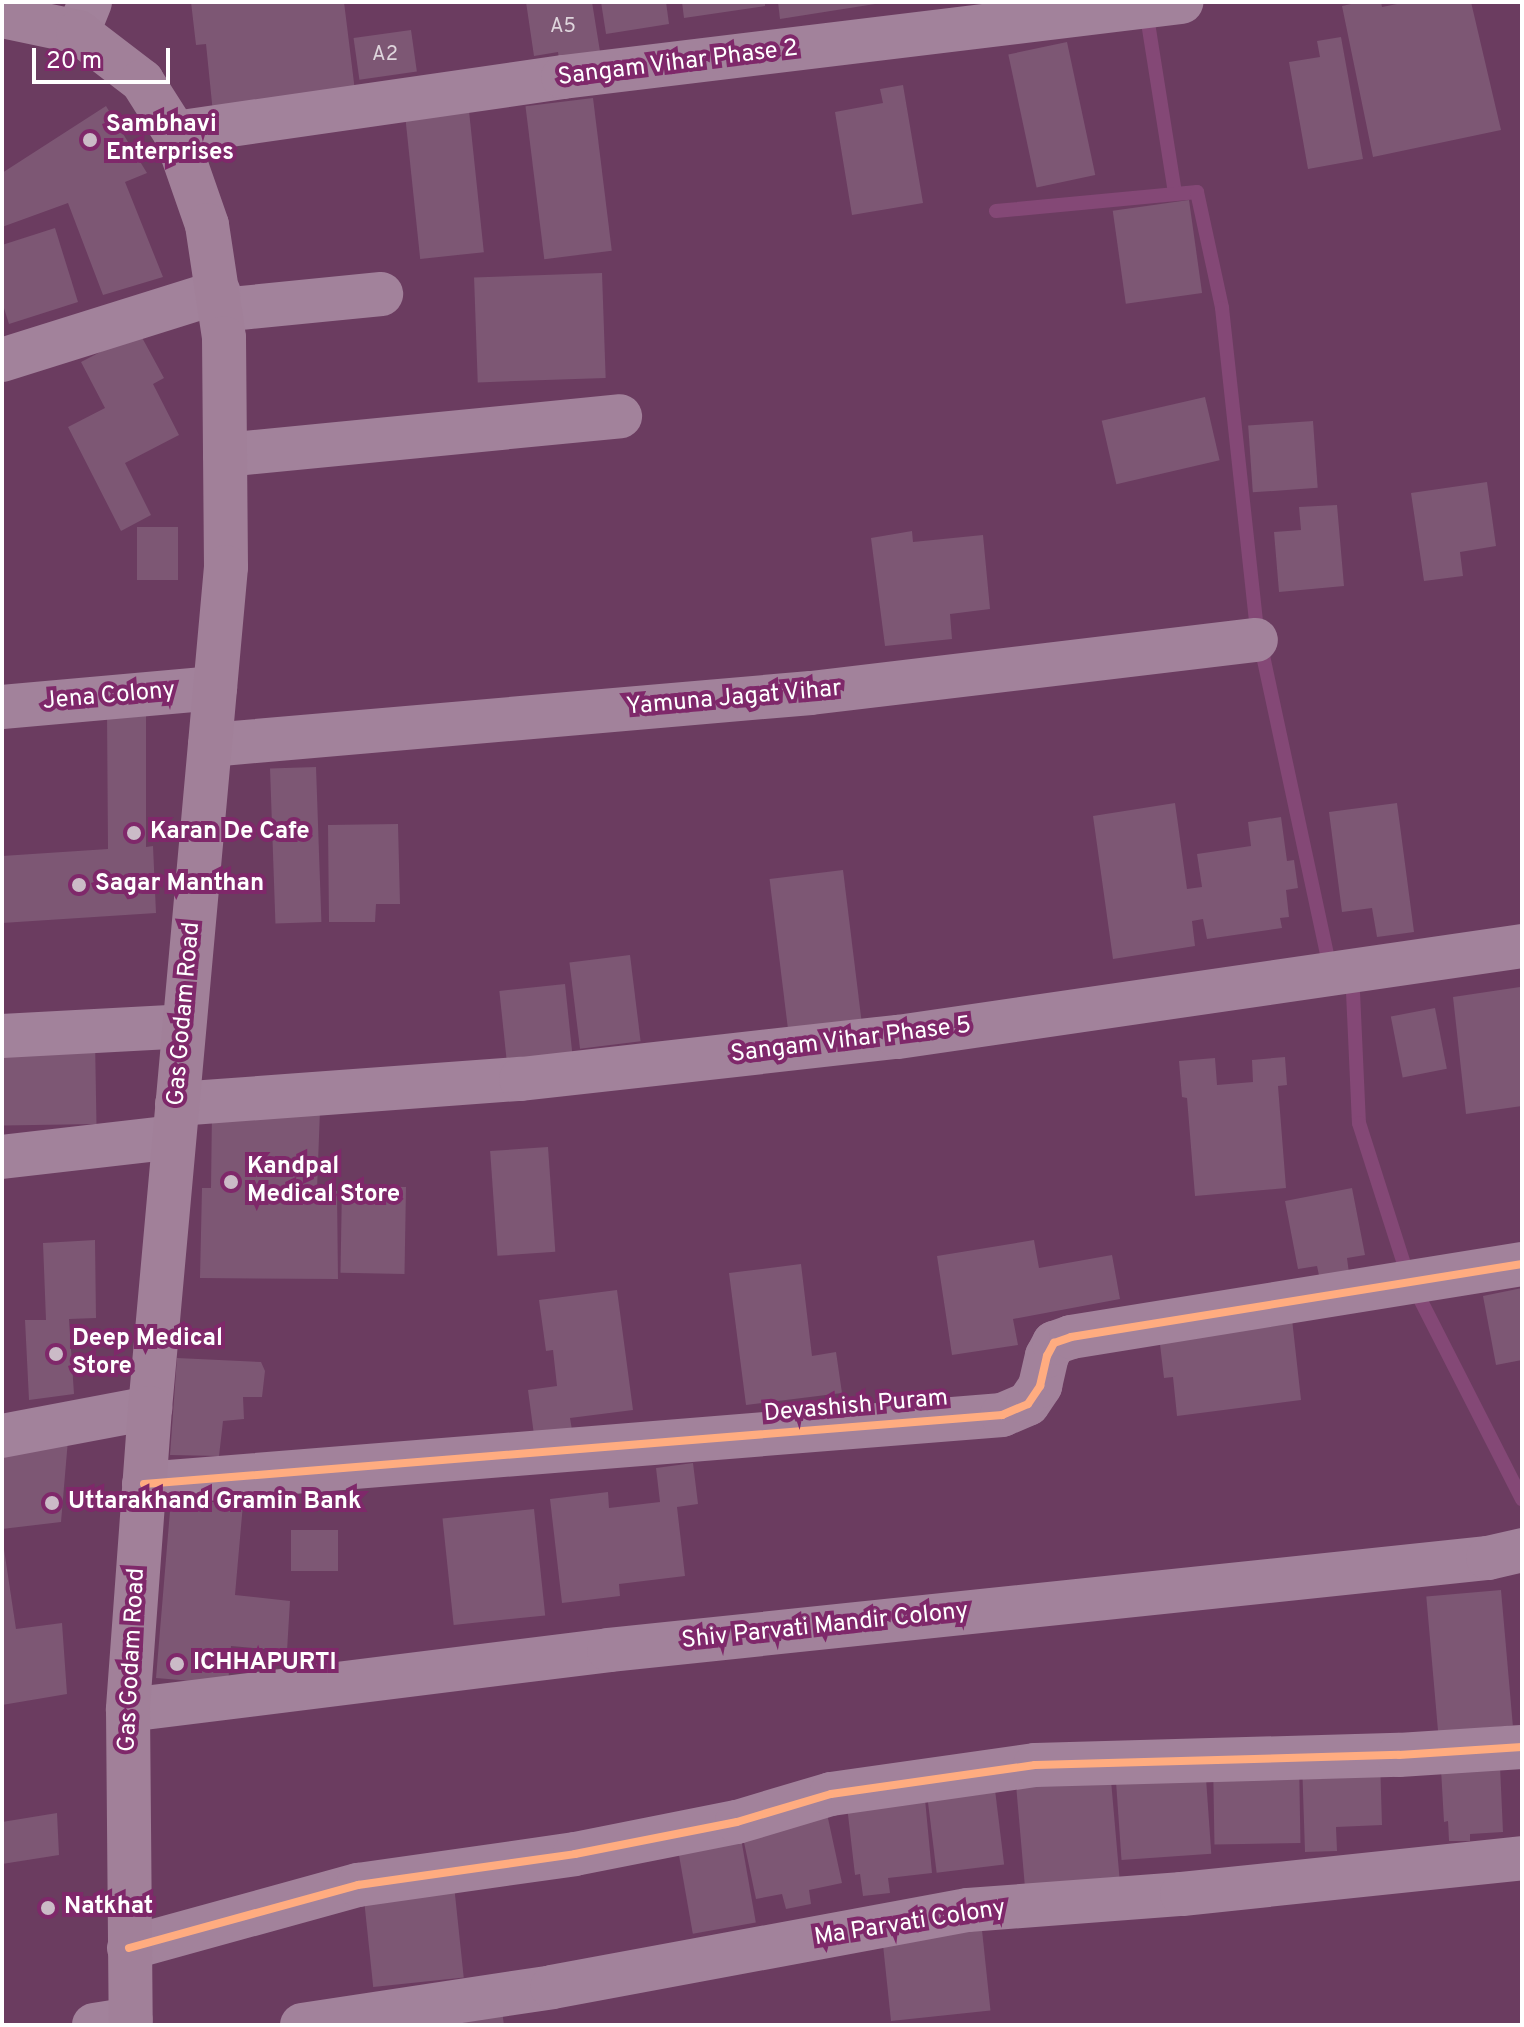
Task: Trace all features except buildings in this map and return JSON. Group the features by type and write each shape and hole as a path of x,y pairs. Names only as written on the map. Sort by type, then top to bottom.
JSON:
{"main road":[{"name":"Gas Godam Road","path":"2,16 84,17 142,81 175,133 207,225 220,301 226,567 144,1484 128,1710 129,1948 119,2023"}],"street":[{"name":"Sangam Vihar Phase 2","path":"175,133 563,77 1181,2"},
{"path":"2,360 220,301 381,294"},
{"path":"225,455 620,416"},
{"name":"Yamuna Jagat Vihar","path":"210,745 811,693 1256,640"},
{"name":"Jena Colony","path":"2,707 215,688"},
{"name":"Sangam Vihar Phase 5","path":"2,1157 176,1121 898,1037 1522,946"},
{"path":"2,1036 184,1026"},
{"name":"Devashish Puram","path":"144,1484 1002,1415 1028,1404 1040,1386 1047,1356 1054,1343 1071,1337 1522,1264"},
{"path":"2,1436 150,1408"},
{"name":"Shiv Parvati Mandir Colony","path":"128,1710 625,1648 1488,1558 1522,1550"},
{"path":"129,1948 358,1885 575,1854 737,1822 831,1794 1035,1765 1399,1755 1522,1747"},
{"name":"Ma Parvati Colony","path":"302,2025 552,1987 968,1910 1182,1894 1522,1858"}],"waterway":[{"path":"1146,10 1175,194"},
{"path":"996,211 1197,192 1222,308 1256,623 1328,958"},
{"path":"1353,992 1359,1123 1403,1261"},
{"path":"1419,1297 1522,1499"}],"cycle path":[{"path":"144,1484 1002,1415 1028,1404 1040,1386 1047,1356 1054,1343 1071,1337 1522,1264"},
{"path":"129,1948 358,1885 575,1854 737,1822 831,1794 1035,1765 1399,1755 1522,1747"}],"place":[{"name":"Sambhavi Enterprises","path":"90,140"},
{"name":"Karan De Cafe","path":"134,833"},
{"name":"Sagar Manthan","path":"79,885"},
{"name":"Kandpal Medical Store","path":"231,1182"},
{"name":"Deep Medical Store","path":"56,1354"},
{"name":"Uttarakhand Gramin Bank","path":"52,1503"},
{"name":"ICHHAPURTI","path":"177,1664"},
{"name":"Natkhat","path":"48,1908"}]}
